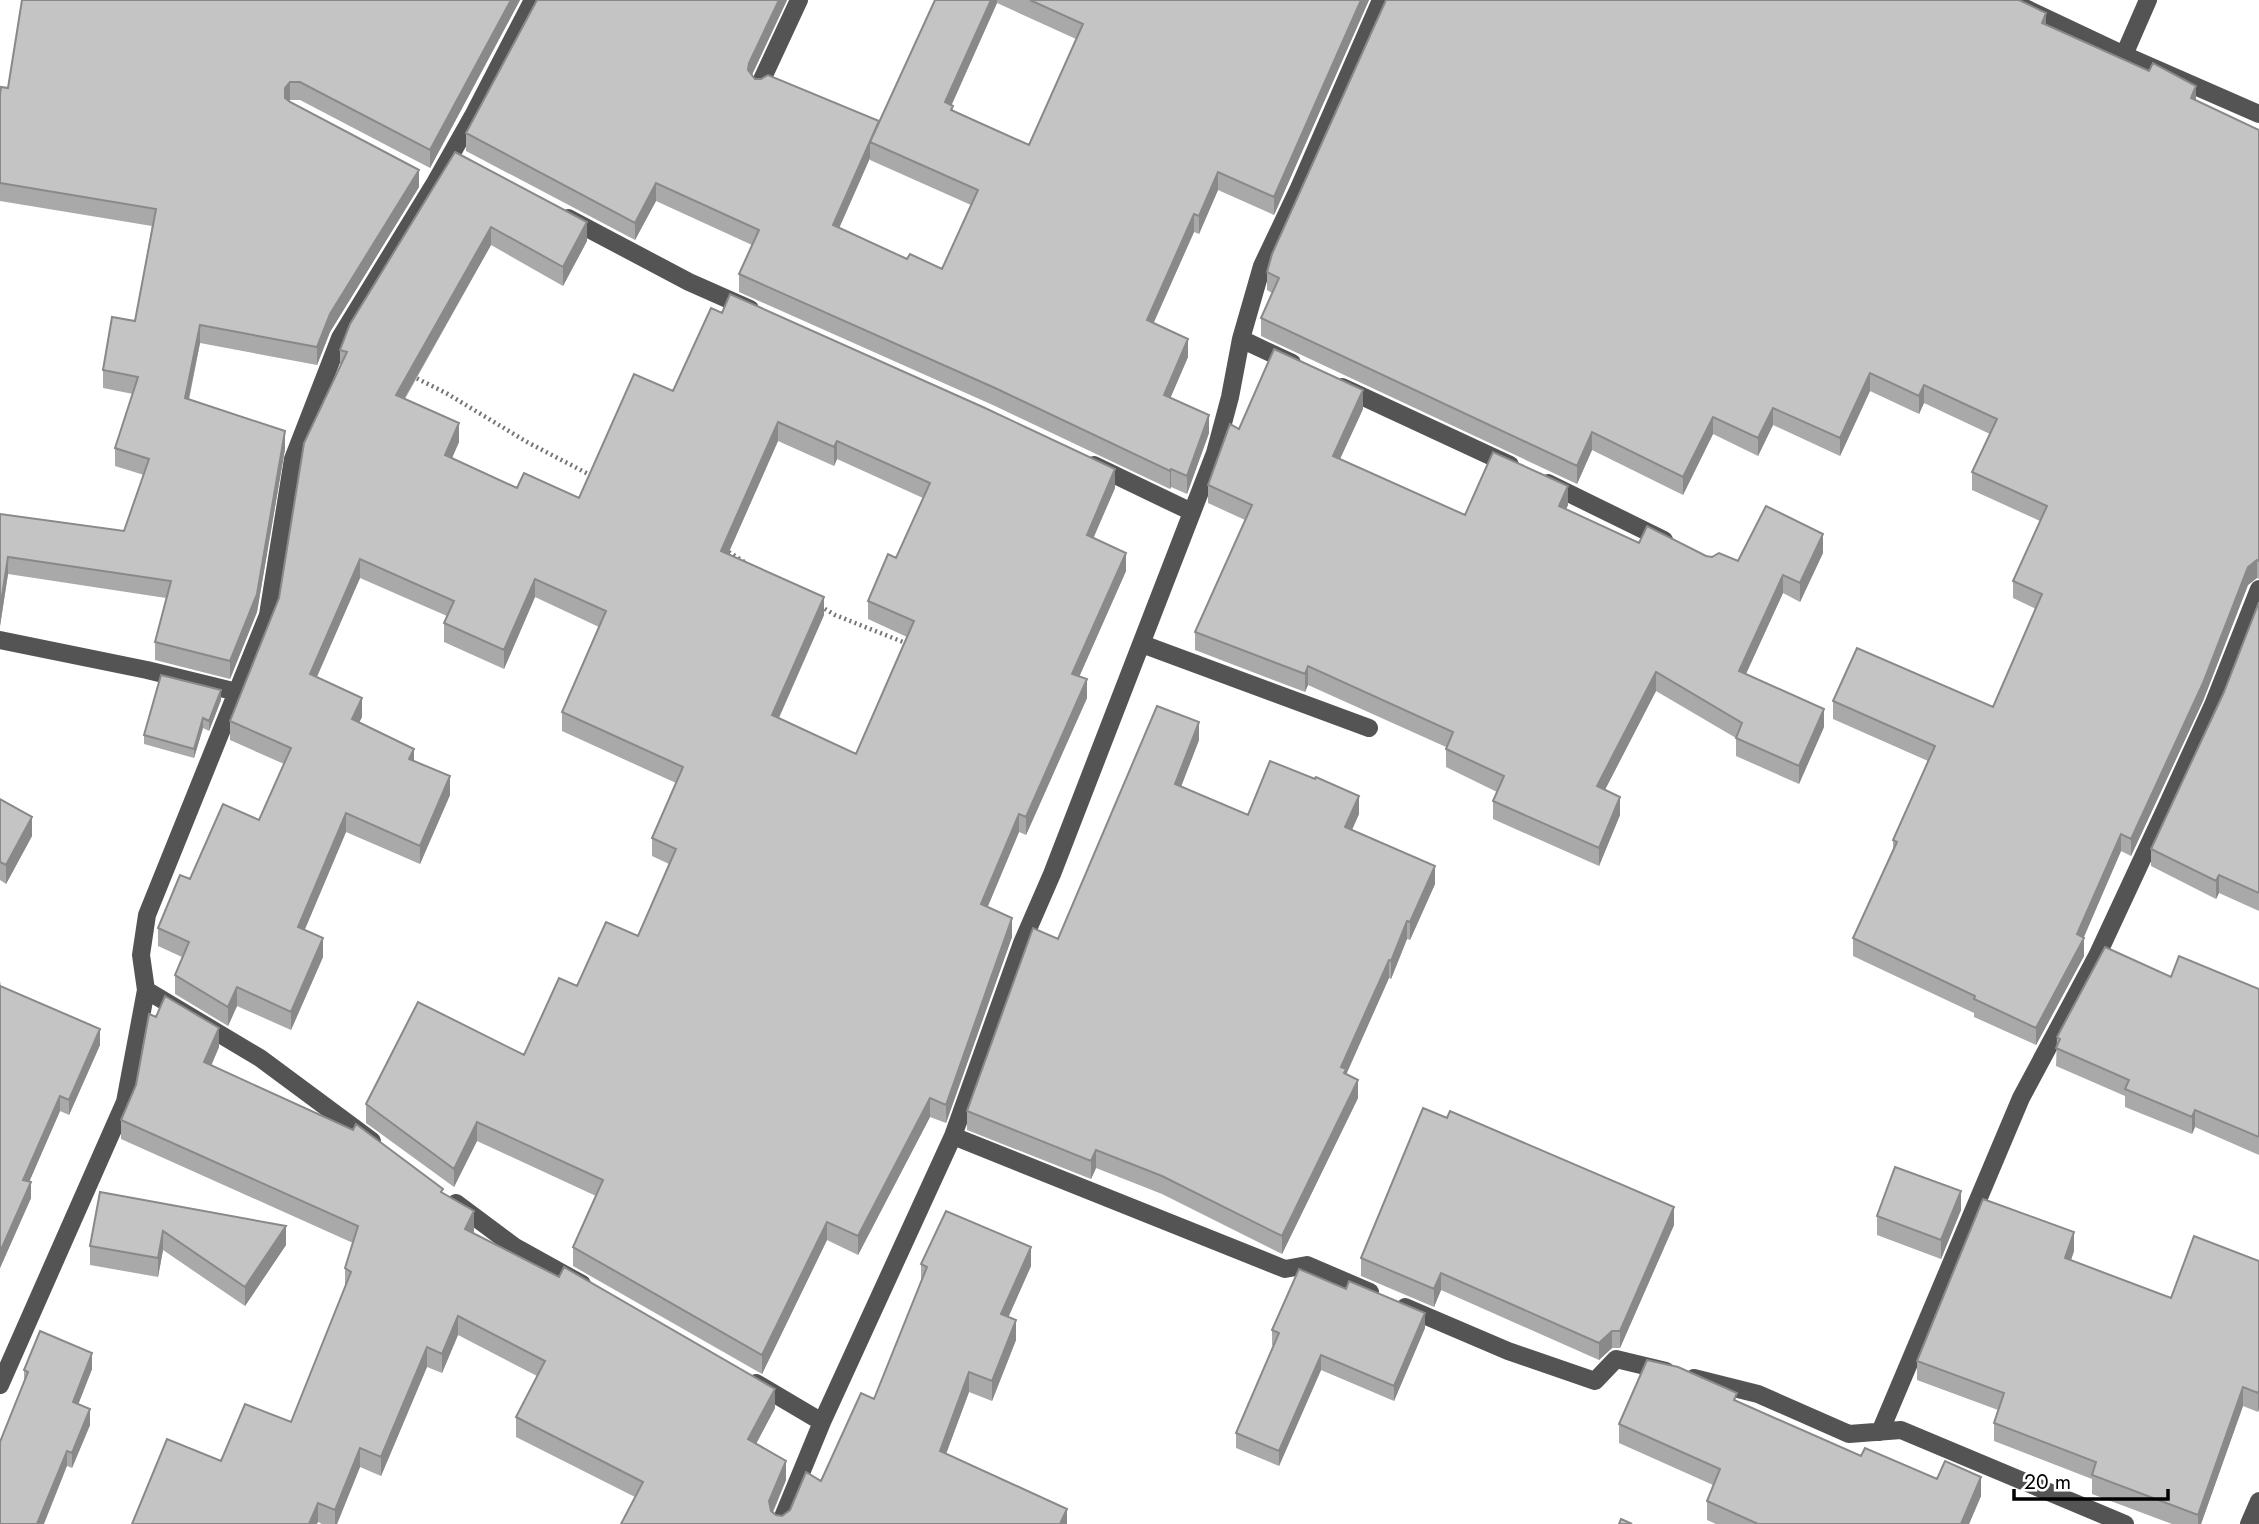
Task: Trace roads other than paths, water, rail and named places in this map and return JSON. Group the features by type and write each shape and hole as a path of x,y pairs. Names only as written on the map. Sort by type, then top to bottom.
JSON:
{"street":[{"path":"0,1385 125,1102 146,990 141,955 147,915 268,615 293,459 340,338 429,180 456,158 474,114 533,0"},
{"path":"759,86 799,0"},
{"path":"780,1524 822,1422 953,1136 1022,943 1052,874 1215,453 1230,397 1241,339 1262,265 1299,188 1381,0"},
{"path":"2008,0 2124,55 2259,114"},
{"path":"2124,55 2148,0"},
{"path":"552,209 689,282 764,315"},
{"path":"1241,339 1303,368"},
{"path":"1328,380 1591,503 1675,546"},
{"path":"1078,458 1192,512"},
{"path":"1880,1432 2021,1098 2096,956 2165,810 2213,705 2259,589"},
{"path":"0,640 135,667 237,692"},
{"path":"1142,644 1369,728"},
{"path":"146,990 260,1058 382,1149"},
{"path":"953,1136 1285,1269 1307,1265 1508,1351 1595,1381 1616,1359 1758,1394 1849,1434 1901,1430 2125,1524"},
{"path":"438,1190 515,1247 596,1291"},
{"path":"738,1373 822,1422"},
{"path":"2249,1524 2259,1501"}]}
